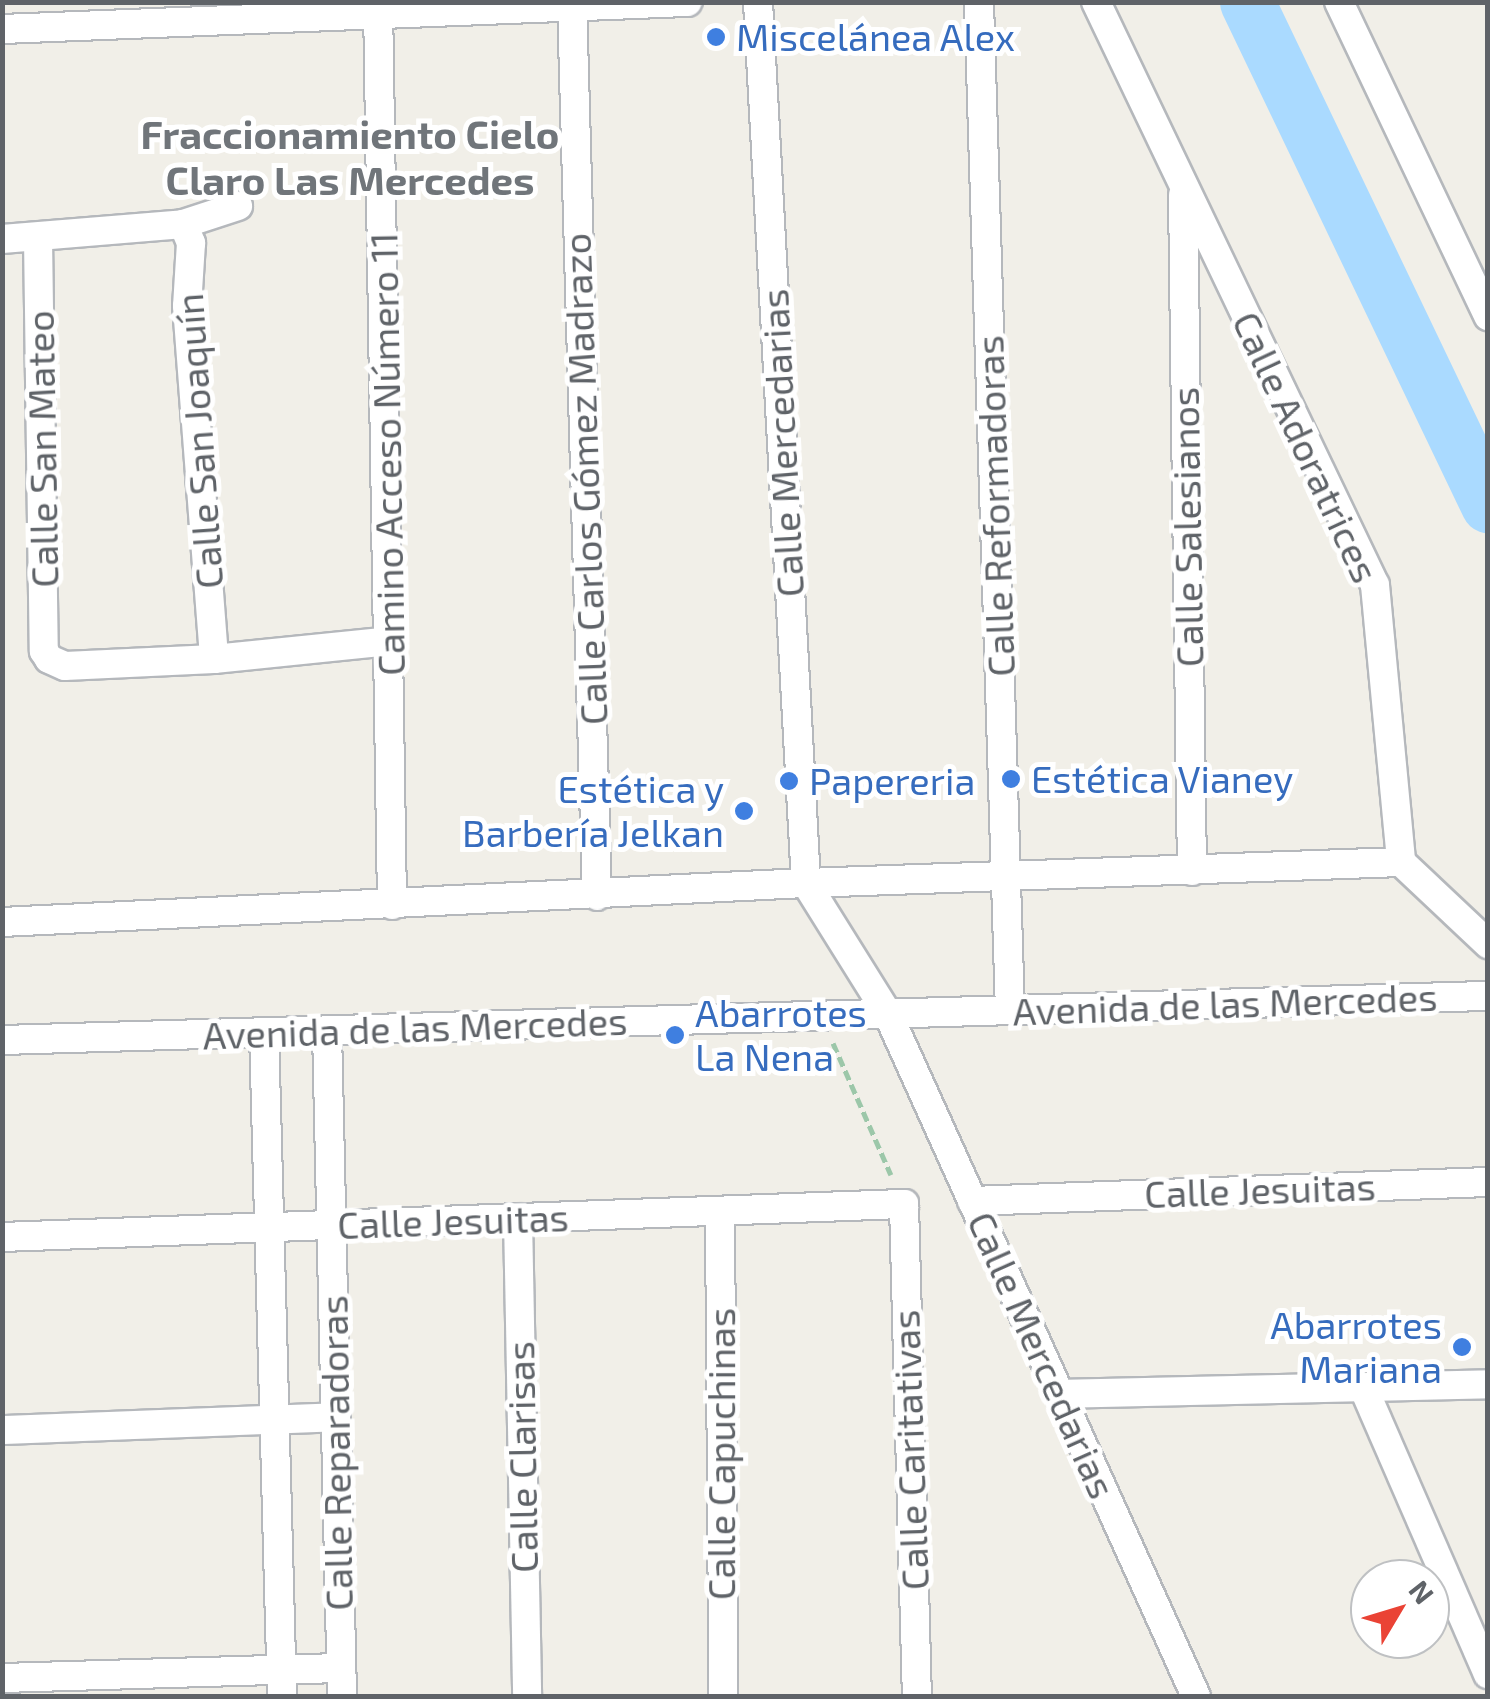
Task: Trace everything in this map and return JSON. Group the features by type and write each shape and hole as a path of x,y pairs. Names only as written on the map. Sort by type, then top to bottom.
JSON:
{"street":[{"path":"2,29 378,8 688,2"},
{"name":"Calle Mercedarias","path":"758,2 806,883 888,1014 1196,1696"},
{"name":"Calle Reformadoras","path":"979,2 1010,1010"},
{"name":"Calle Adoratrices","path":"1096,2 1375,585 1401,862"},
{"path":"1339,2 1488,316"},
{"name":"Calle Carlos Gómez Madrazo","path":"572,5 597,896"},
{"name":"Camino Acceso Número 11","path":"378,8 392,640 392,906"},
{"name":"Calle Salesianos","path":"1182,184 1192,871"},
{"path":"2,239 183,224 238,206"},
{"name":"Calle San Joaquín","path":"183,224 190,243 186,306 214,658"},
{"name":"Calle San Mateo","path":"38,238 44,651 49,659 65,666 214,658"},
{"path":"214,658 392,640"},
{"path":"2,922 806,883 1006,879 1401,862 1488,944"},
{"name":"Avenida de las Mercedes","path":"2,1040 1488,996"},
{"name":"Calle Reparadoras","path":"327,1030 342,1696"},
{"name":"Calle Reparadoras","path":"264,1032 282,1683"},
{"name":"Calle Jesuitas","path":"972,1200 1488,1182"},
{"name":"Calle Jesuitas","path":"2,1237 904,1204"},
{"name":"Calle Caritativas","path":"904,1204 917,1696"},
{"name":"Calle Capuchinas","path":"720,1211 723,1696"},
{"name":"Calle Clarisas","path":"518,1218 527,1696"},
{"path":"1059,1394 1488,1384"},
{"path":"1364,1389 1488,1674"},
{"path":"2,1430 336,1417"},
{"path":"2,1678 282,1683 341,1668"}],"path":[{"path":"822,1018 904,1204"}],"waterway":[{"path":"1247,2 1488,505"}],"place":[{"name":"Miscelánea Alex","path":"716,37"},
{"name":"Estética Vianey","path":"1011,779"},
{"name":"Papereria","path":"789,781"},
{"name":"Estética y Barbería Jelkan","path":"744,811"},
{"name":"Abarrotes La Nena","path":"675,1035"},
{"name":"Abarrotes Mariana","path":"1462,1347"}],"district":[{"name":"Fraccionamiento Cielo Claro Las Mercedes","path":"350,156"}]}
